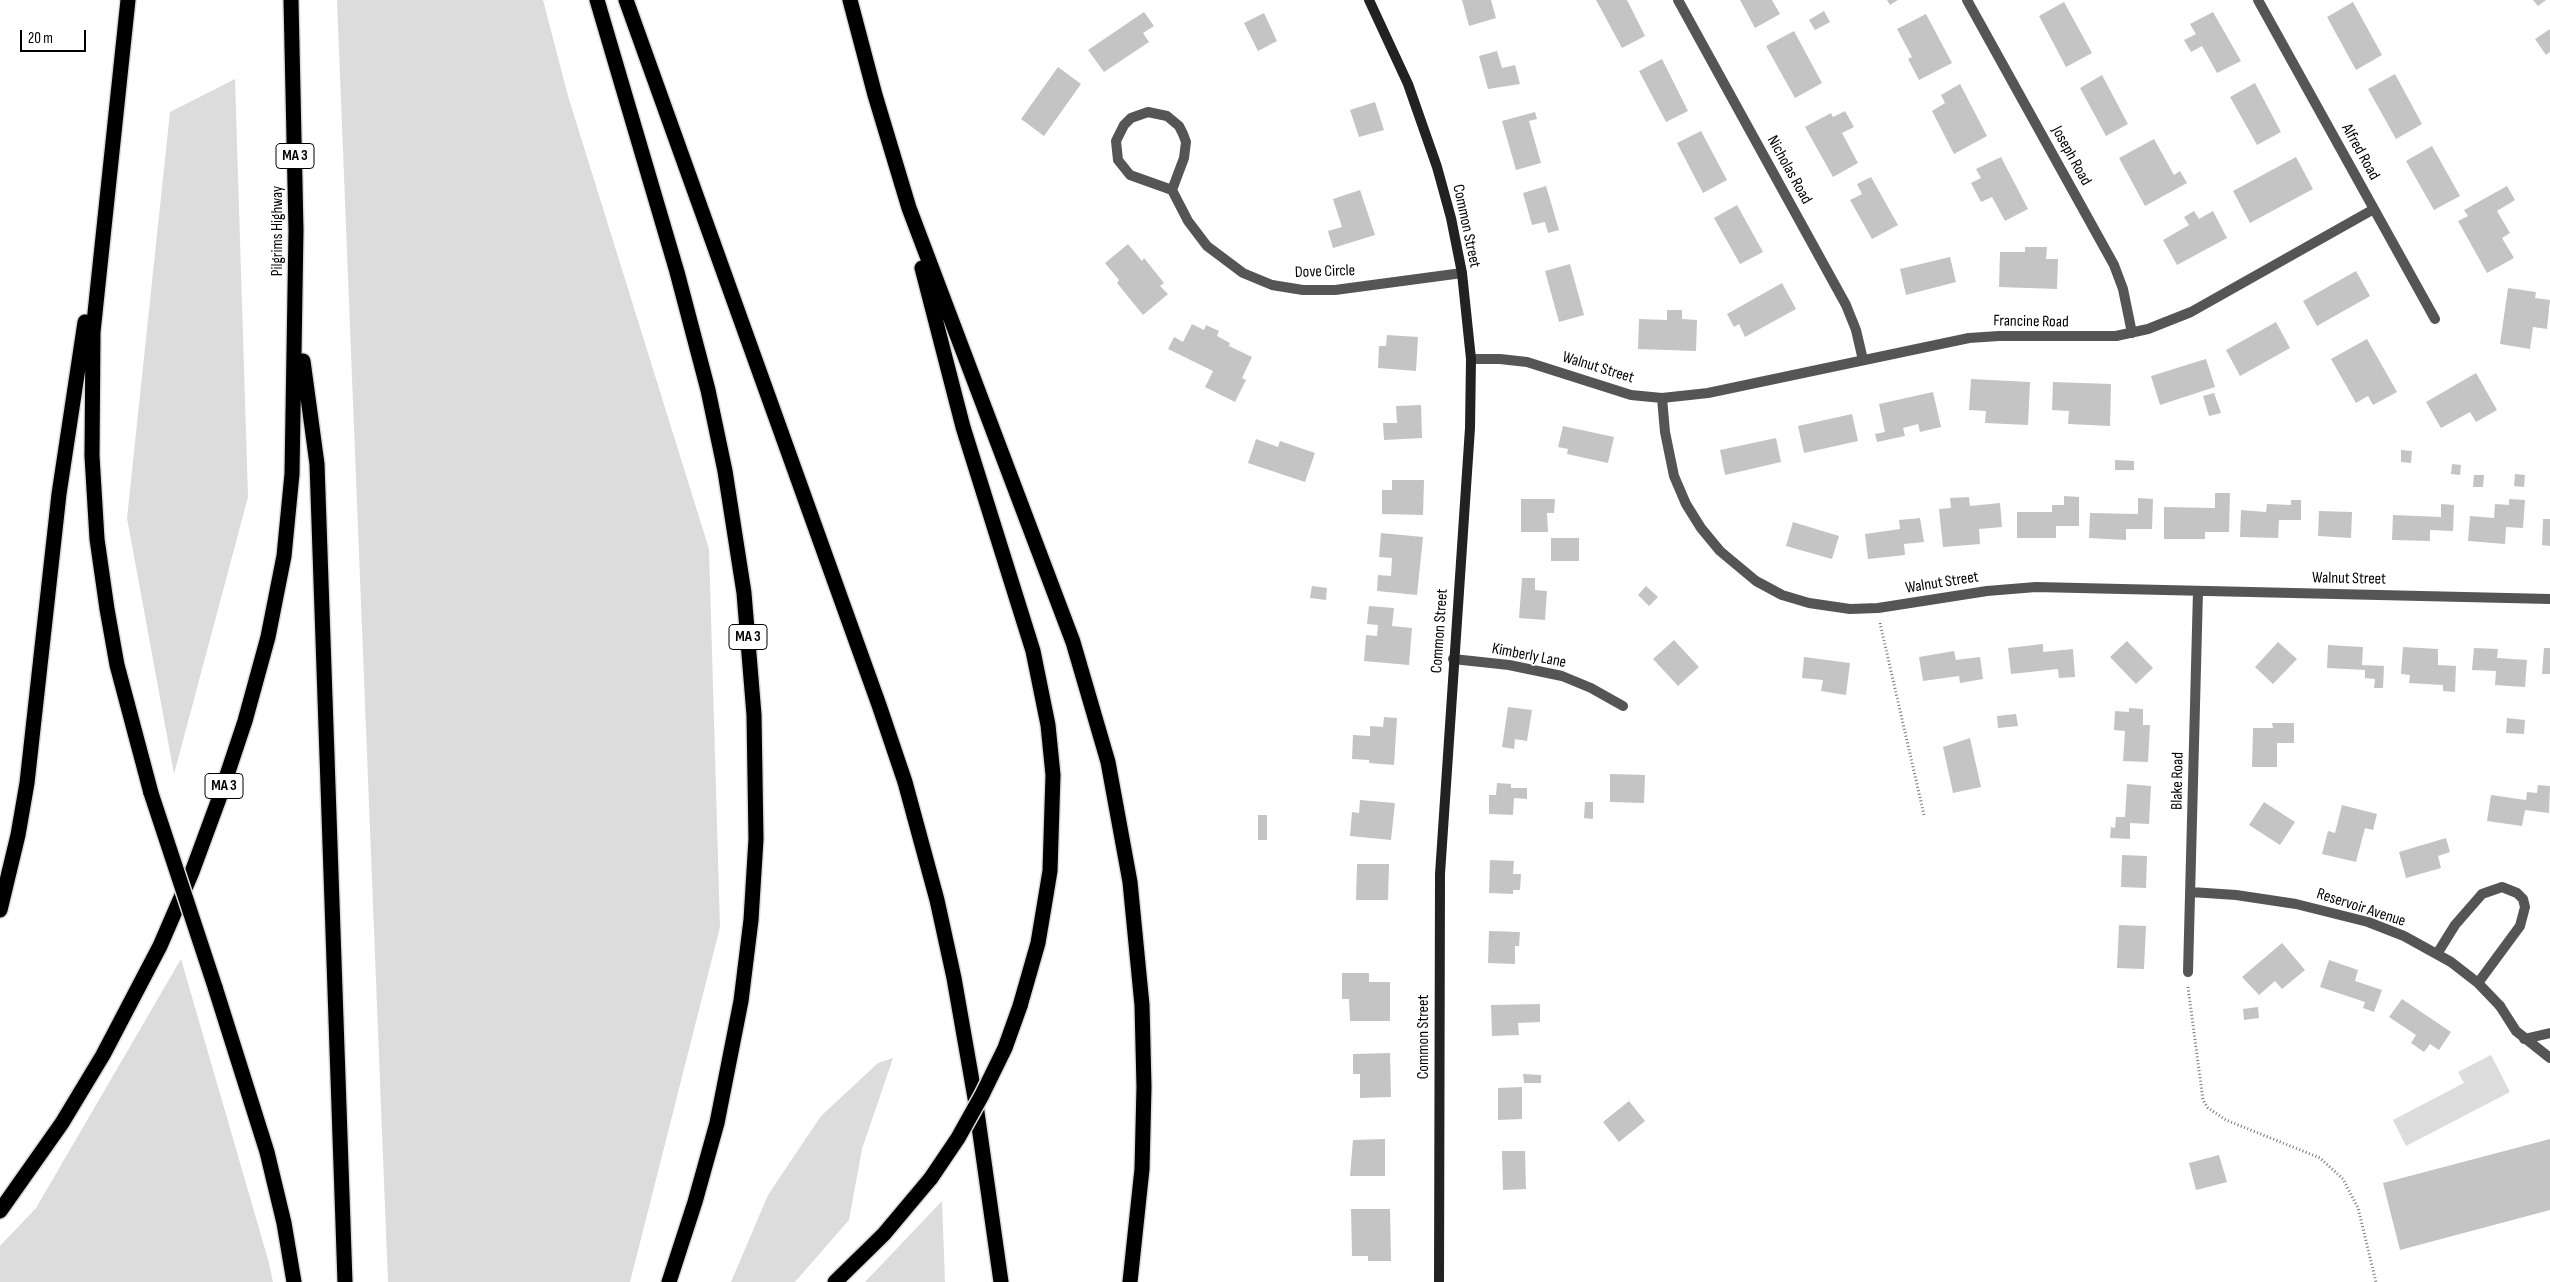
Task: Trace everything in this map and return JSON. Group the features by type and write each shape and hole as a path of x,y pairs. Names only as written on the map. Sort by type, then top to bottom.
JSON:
{"highway":[{"path":"128,0 96,292 91,374 97,539 117,665 151,793 267,1152 284,1223 294,1282"},
{"name":"Pilgrims Highway","path":"291,0 296,189 296,312"},
{"name":"MA 3","path":"597,0 683,291 708,390 725,471 744,593 754,715 756,847 751,920 741,1001 717,1123 690,1218 668,1282"},
{"path":"626,0 905,782 937,900 956,986 975,1098 1001,1282"},
{"path":"835,1282 884,1234 931,1178 958,1138 1005,1048 1020,1006 1042,927 1050,871 1053,775 1044,701 1023,616 953,390 898,172 850,0"},
{"path":"0,910 18,835 27,783 64,459 110,172"},
{"path":"898,172 935,279 1073,642 1097,720 1116,800 1135,924 1144,1046 1142,1168 1130,1282"},
{"path":"296,312 318,464 345,1282"},
{"name":"MA 3","path":"0,1211 62,1123 124,1018 188,881 220,796 268,637 284,556 292,474 296,312"}],"street":[{"name":"Common Street","path":"1369,0 1400,65 1431,145 1451,218 1462,273 1471,359 1470,437 1453,659 1440,874 1439,1282"},
{"name":"Nicholas Road","path":"1678,0 1846,305 1856,330 1863,360"},
{"name":"Joseph Road","path":"1967,0 2114,265 2123,289 2132,333"},
{"name":"Alfred Road","path":"2258,0 2435,319"},
{"path":"1148,112 1167,116 1179,126 1184,134 1184,158 1172,190 1130,175 1118,160 1116,149 1119,133 1124,125 1139,114 1148,112"},
{"name":"Dove Circle","path":"1172,190 1188,221 1207,246 1243,273 1272,285 1303,290 1335,290 1462,273"},
{"name":"Francine Road","path":"1662,398 1708,393 1984,336 2101,338 2132,333 2191,312 2374,209"},
{"name":"Walnut Street","path":"1471,359 1500,359 1527,362 1631,395 1662,398 1667,447 1679,490 1701,528 1720,551 1756,581 1795,600 1838,608 1878,608 2019,588 2550,599"},
{"name":"Blake Road","path":"2188,972 2198,591"},
{"name":"Kimberly Lane","path":"1453,659 1509,664 1562,676 1591,688 1623,706"},
{"path":"2437,954 2455,925 2482,894 2502,887 2517,893 2523,899 2525,907 2520,926 2478,983"},
{"name":"Reservoir Avenue","path":"2191,892 2236,895 2332,912 2395,933 2437,954 2478,983 2500,1006 2524,1039 2550,1058"},
{"path":"2524,1039 2550,1033"}],"path":[{"path":"1878,608 1880,631 1924,815"},
{"path":"2188,972 2189,1008 2203,1100 2208,1108 2226,1120 2310,1153 2328,1164 2340,1175 2350,1189 2358,1208 2376,1282"}],"shaded area":[{"path":"337,0 543,0 568,96 709,549 720,927 630,1282 388,1282"},
{"path":"235,79 248,497 174,774 127,518 170,112"},
{"path":"181,959 273,1282 0,1282 0,1246 36,1208"},
{"path":"2491,1055 2510,1092 2406,1146 2393,1120 2464,1083 2458,1072"},
{"path":"893,1058 862,1149 849,1220 795,1282 731,1282 768,1195 821,1116 878,1063"},
{"path":"942,1201 945,1282 865,1282"}],"building":[{"path":"1462,0 1491,0 1496,18 1469,26"},
{"path":"1596,0 1627,0 1645,36 1622,48"},
{"path":"1740,0 1772,0 1780,14 1755,28"},
{"path":"1887,0 1898,0 1890,5"},
{"path":"2533,0 2546,0 2538,6"},
{"path":"2064,2 2092,53 2066,67 2039,16"},
{"path":"2353,2 2382,55 2356,70 2327,17"},
{"path":"1824,11 1830,22 1815,30 1809,20"},
{"path":"1144,12 1154,26 1143,33 1149,42 1104,72 1088,50"},
{"path":"2213,12 2241,61 2217,73 2202,46 2191,52 2184,40 2196,34 2190,24"},
{"path":"1264,13 1277,41 1258,51 1244,23"},
{"path":"1926,14 1952,63 1919,80 1908,59 1912,57 1897,29"},
{"path":"2550,29 2550,52 2546,55 2535,39"},
{"path":"1794,31 1822,83 1795,98 1766,46"},
{"path":"1497,51 1502,68 1515,65 1520,84 1488,89 1479,56"},
{"path":"1662,59 1688,111 1666,122 1639,71"},
{"path":"1058,67 1081,84 1044,136 1021,119"},
{"path":"2395,74 2422,124 2396,139 2368,89"},
{"path":"2102,75 2128,124 2106,136 2080,88"},
{"path":"2255,83 2281,132 2257,145 2230,97"},
{"path":"1960,84 1987,136 1954,154 1932,111 1945,103 1941,95"},
{"path":"1375,102 1384,130 1359,137 1350,110"},
{"path":"1845,111 1854,127 1842,133 1858,163 1833,177 1805,127 1831,113 1833,117"},
{"path":"1535,112 1537,119 1529,121 1541,163 1516,170 1502,121"},
{"path":"1701,131 1727,180 1703,193 1677,143"},
{"path":"2154,139 2174,175 2180,171 2187,183 2145,206 2119,158"},
{"path":"2432,146 2460,196 2434,210 2406,161"},
{"path":"2001,157 2028,209 2005,221 1992,197 1981,202 1971,183 1981,178 1976,169"},
{"path":"2296,157 2313,189 2250,223 2233,191"},
{"path":"1871,177 1898,225 1872,239 1850,200 1862,194 1857,184"},
{"path":"1546,186 1559,230 1548,233 1545,222 1532,225 1523,193"},
{"path":"2507,186 2515,200 2497,211 2510,233 2502,238 2514,258 2487,273 2458,221 2468,216 2464,210"},
{"path":"1360,190 1375,235 1333,248 1328,231 1342,227 1333,199"},
{"path":"1737,205 1763,252 1740,264 1714,218"},
{"path":"2194,211 2199,219 2213,211 2227,238 2177,265 2163,240 2189,225 2184,217"},
{"path":"1128,244 1142,261 1144,258 1164,283 1160,286 1168,294 1143,315 1117,283 1119,280 1105,263"},
{"path":"2025,247 2047,247 2046,259 2058,259 2057,289 1999,287 2000,252 2025,252"},
{"path":"1950,257 1956,282 1906,295 1900,269"},
{"path":"1570,264 1584,315 1559,322 1545,271"},
{"path":"2356,271 2370,296 2317,326 2303,301"},
{"path":"1782,283 1796,309 1745,337 1739,324 1734,327 1727,314"},
{"path":"2508,288 2536,292 2535,298 2550,300 2547,329 2533,327 2530,349 2500,344"},
{"path":"1667,310 1682,310 1682,319 1697,320 1696,351 1638,349 1639,319 1667,320"},
{"path":"2276,322 2290,348 2240,376 2226,350"},
{"path":"1192,324 1204,330 1206,325 1219,331 1217,336 1230,343 1229,346 1252,357 1242,378 1246,380 1235,402 1205,387 1213,371 1168,349 1174,337 1183,342"},
{"path":"1387,335 1418,337 1416,371 1378,368 1379,346 1386,346"},
{"path":"2367,339 2397,392 2373,405 2368,396 2356,403 2331,359"},
{"path":"2206,359 2215,387 2160,405 2151,376"},
{"path":"2476,373 2497,410 2476,422 2470,412 2441,428 2426,402"},
{"path":"1971,379 2030,382 2028,425 1985,423 1986,411 1969,410"},
{"path":"2053,382 2111,384 2110,426 2068,424 2069,411 2052,410"},
{"path":"1933,392 1941,427 1920,432 1918,424 1903,428 1905,436 1877,442 1875,434 1885,432 1879,404"},
{"path":"2214,393 2221,413 2209,416 2203,396"},
{"path":"1421,405 1422,438 1384,440 1383,423 1397,423 1396,406"},
{"path":"1852,414 1858,441 1804,453 1798,426"},
{"path":"1563,426 1614,437 1608,463 1567,454 1568,449 1558,447"},
{"path":"1776,438 1781,462 1725,475 1720,450"},
{"path":"1256,439 1278,447 1280,441 1315,453 1305,482 1248,463"},
{"path":"2401,450 2412,451 2411,463 2401,462"},
{"path":"2115,460 2134,461 2134,470 2115,470"},
{"path":"2452,464 2461,465 2460,475 2451,474"},
{"path":"2515,474 2525,475 2524,487 2514,486"},
{"path":"2474,475 2484,475 2483,487 2473,487"},
{"path":"1392,480 1424,480 1423,515 1382,514 1382,490 1392,490"},
{"path":"2215,493 2230,493 2229,532 2205,532 2205,539 2164,539 2164,507 2215,508"},
{"path":"2064,496 2079,497 2079,526 2056,526 2056,538 2017,538 2017,512 2052,512 2052,505 2064,505"},
{"path":"1969,497 1970,506 2000,503 2002,527 1979,529 1980,544 1943,547 1939,509 1951,508 1950,498"},
{"path":"2138,498 2153,499 2152,529 2126,529 2126,540 2089,538 2090,513 2138,514"},
{"path":"1521,499 1555,499 1554,513 1547,513 1548,532 1521,532"},
{"path":"2509,499 2525,500 2523,528 2506,527 2505,544 2468,541 2470,516 2494,518 2495,504 2509,505"},
{"path":"2291,500 2301,500 2301,520 2279,520 2278,538 2240,537 2241,510 2266,512 2267,504 2291,505"},
{"path":"2441,504 2454,505 2453,531 2430,530 2430,541 2392,540 2393,515 2441,517"},
{"path":"2319,511 2352,512 2351,538 2318,536"},
{"path":"1920,518 1924,542 1904,544 1905,555 1868,559 1865,534 1900,529 1899,520"},
{"path":"2543,519 2550,519 2550,546 2542,545"},
{"path":"1793,522 1839,536 1832,559 1786,546"},
{"path":"1381,533 1423,537 1417,595 1377,591 1378,575 1391,576 1392,558 1379,557"},
{"path":"1551,538 1579,538 1579,561 1551,561"},
{"path":"1522,578 1535,578 1535,590 1547,591 1545,620 1519,618"},
{"path":"1312,586 1327,588 1326,600 1310,598"},
{"path":"1646,586 1658,597 1649,606 1638,595"},
{"path":"1369,606 1394,608 1392,626 1412,628 1409,665 1364,661 1366,635 1377,636 1378,625 1367,624"},
{"path":"1674,640 1699,667 1678,686 1653,659"},
{"path":"2127,641 2153,668 2136,684 2110,657"},
{"path":"2278,642 2297,659 2273,684 2255,667"},
{"path":"2043,644 2043,652 2073,649 2075,677 2059,678 2058,669 2011,674 2008,648"},
{"path":"2328,645 2363,647 2362,665 2384,666 2383,688 2374,688 2375,679 2365,678 2365,670 2327,668"},
{"path":"2403,647 2438,649 2438,665 2456,666 2455,692 2443,691 2443,685 2409,683 2410,675 2401,674"},
{"path":"2474,648 2498,649 2497,658 2527,660 2525,687 2495,685 2496,671 2472,670"},
{"path":"2544,648 2550,648 2550,674 2542,674"},
{"path":"1954,651 1956,660 1980,657 1983,679 1960,683 1959,676 1923,681 1919,657"},
{"path":"1804,657 1850,663 1846,695 1821,691 1823,680 1802,678"},
{"path":"1508,707 1532,710 1527,741 1515,739 1514,749 1502,747"},
{"path":"2129,708 2143,709 2143,725 2150,725 2148,762 2123,761 2125,731 2114,730 2115,711 2129,712"},
{"path":"2016,714 2018,726 1998,728 1997,716"},
{"path":"1384,717 1397,718 1394,765 1369,763 1369,760 1352,759 1353,735 1370,736 1370,726 1383,727"},
{"path":"2507,718 2525,720 2524,734 2506,733"},
{"path":"2272,723 2294,723 2294,743 2277,743 2277,767 2252,767 2253,728 2273,728"},
{"path":"1970,738 1981,787 1953,793 1943,747"},
{"path":"1610,774 1645,775 1644,803 1610,802"},
{"path":"1497,783 1511,784 1511,788 1527,788 1527,799 1514,798 1513,815 1489,814 1489,795 1496,795"},
{"path":"2127,784 2151,786 2149,824 2130,823 2130,839 2110,838 2111,827 2115,828 2116,817 2125,817"},
{"path":"2538,785 2550,786 2549,813 2525,810 2522,826 2487,821 2491,795 2526,800 2527,792 2537,793"},
{"path":"1360,800 1395,803 1391,840 1350,836 1352,812 1359,813"},
{"path":"1585,802 1593,802 1593,819 1584,818"},
{"path":"2264,802 2295,822 2280,845 2249,825"},
{"path":"2342,805 2377,814 2373,830 2365,828 2356,862 2322,854 2328,831 2335,833"},
{"path":"1258,815 1267,815 1267,840 1258,840"},
{"path":"2446,838 2450,852 2438,856 2441,868 2406,878 2399,852"},
{"path":"2122,855 2147,856 2146,888 2121,887"},
{"path":"1490,860 1514,861 1513,874 1521,874 1520,890 1513,890 1513,894 1489,893"},
{"path":"1357,864 1389,864 1388,900 1356,900"},
{"path":"2119,925 2146,926 2144,969 2117,968"},
{"path":"1489,931 1520,932 1519,946 1515,946 1515,964 1488,963"},
{"path":"2282,943 2305,970 2282,989 2275,981 2259,995 2242,977"},
{"path":"2329,960 2358,970 2355,981 2382,990 2374,1012 2363,1008 2365,1002 2320,987"},
{"path":"1342,973 1369,973 1369,982 1390,982 1390,1021 1350,1021 1349,999 1342,999"},
{"path":"2402,999 2451,1032 2439,1050 2430,1044 2424,1052 2411,1043 2416,1035 2389,1017"},
{"path":"1540,1004 1540,1022 1518,1023 1519,1035 1492,1036 1491,1005"},
{"path":"2258,1007 2259,1018 2244,1020 2243,1009"},
{"path":"1390,1053 1391,1097 1360,1098 1360,1074 1353,1074 1353,1054"},
{"path":"1523,1074 1541,1075 1541,1083 1524,1083"},
{"path":"1522,1087 1522,1119 1498,1120 1498,1088"},
{"path":"1629,1101 1645,1121 1619,1142 1603,1122"},
{"path":"1385,1139 1385,1176 1350,1176 1353,1140"},
{"path":"2550,1139 2550,1210 2400,1250 2383,1183"},
{"path":"1502,1151 1525,1151 1526,1189 1503,1190"},
{"path":"2219,1155 2227,1182 2196,1190 2189,1163"},
{"path":"1351,1209 1390,1209 1391,1261 1368,1261 1368,1256 1352,1256"}]}
